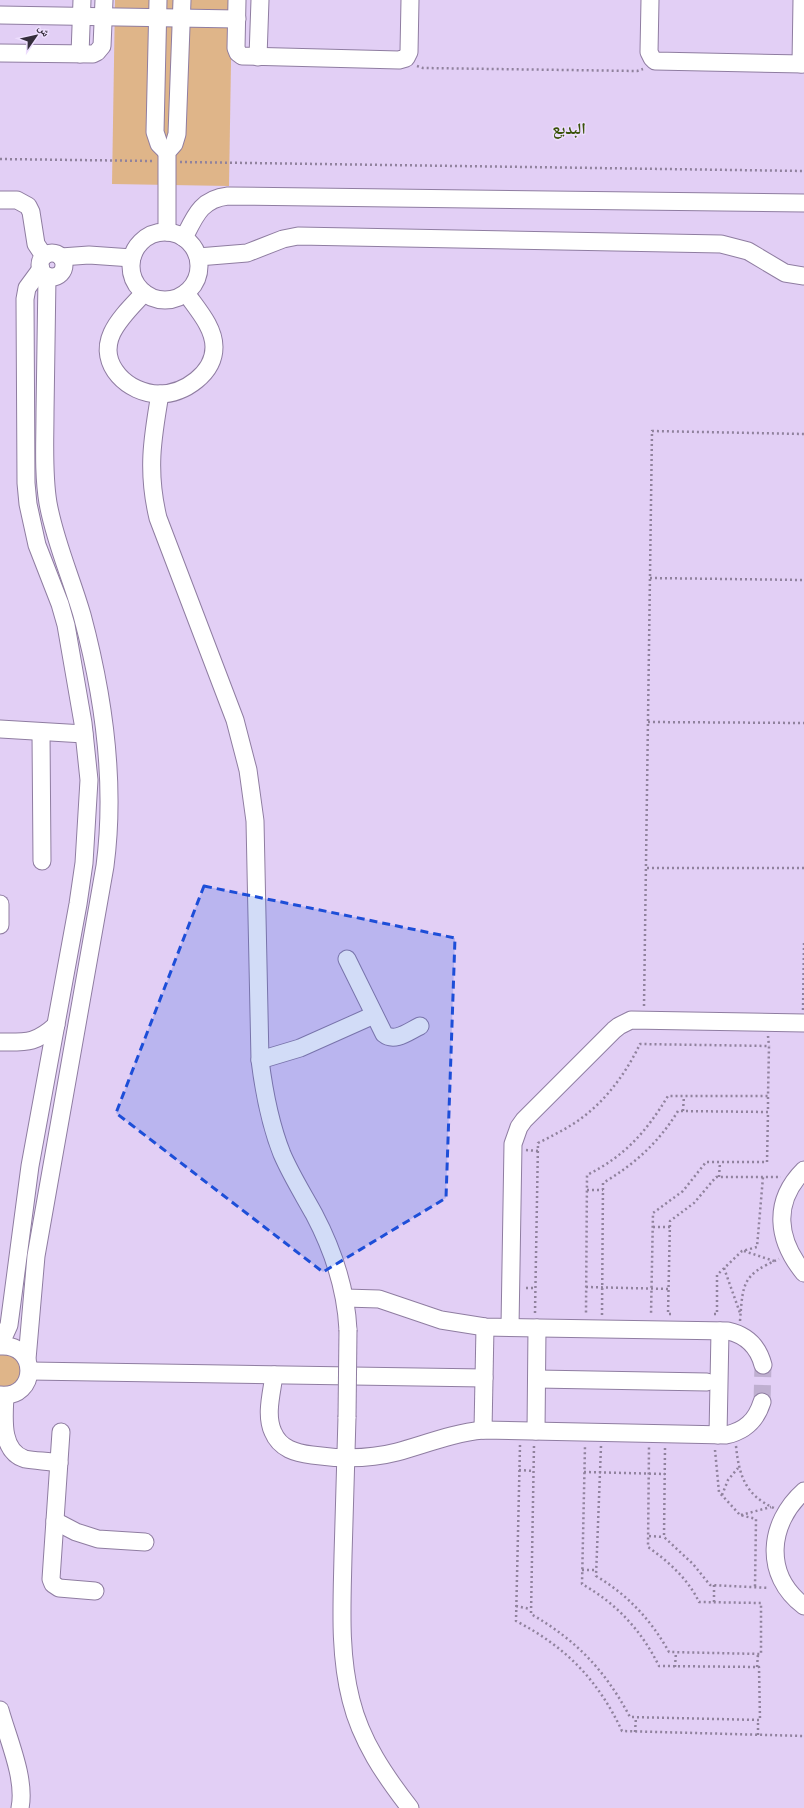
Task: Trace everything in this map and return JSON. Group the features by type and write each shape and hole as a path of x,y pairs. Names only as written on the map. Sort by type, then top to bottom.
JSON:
{"lane":[{"path":"0,52 93,54 102,46 104,0"},
{"path":"158,0 155,132 159,144 167,157"},
{"path":"167,232 167,157 178,134 182,0"},
{"path":"237,0 236,48 238,53 242,56 399,60 406,58 409,52 410,0"},
{"path":"258,56 260,0"},
{"path":"650,0 649,52 655,60 802,64 802,0"},
{"path":"80,54 82,8"},
{"path":"0,16 82,8 103,17 237,19"},
{"path":"184,238 196,214 206,203 213,198 228,196 804,203"},
{"path":"0,200 17,200 28,206 31,212 36,244 44,267 51,277 60,274 64,266 61,257 89,255 132,258"},
{"path":"167,232 184,238 193,246 198,257 198,273 192,288 186,293 173,299 165,300 150,297 144,293 135,281 132,273 132,258 135,251 145,239 159,233 167,232"},
{"path":"198,257 247,254 283,238 298,236 721,244 730,245 748,251 785,273 804,276"},
{"path":"44,267 46,489 54,530 82,615 97,683 109,770 110,802 109,834 105,866 36,1256 26,1383 17,1392 3,1395 4,1431 9,1448 14,1453 24,1458 59,1463"},
{"path":"28,1365 18,1349 0,1345 9,1326 23,1212 84,863 88,822 88,770 84,734 66,625 60,604 37,545 32,524 26,483 25,299 27,288 44,267"},
{"path":"144,293 118,322 111,334 108,347 109,360 115,373 131,386 151,393 160,394 172,392 191,384 203,375 211,362 214,346 211,331 186,293"},
{"path":"160,394 151,455 154,503 158,518 235,720 248,770 255,821 260,1060 268,1107 282,1153 323,1232 338,1271 345,1298 348,1330 341,1614 343,1658 352,1701 367,1742 389,1781 410,1808"},
{"path":"76,685 87,682 97,683"},
{"path":"0,730 84,734"},
{"path":"41,732 42,861"},
{"path":"88,770 99,773 109,770"},
{"path":"0,904 0,925"},
{"path":"347,959 384,1034 390,1038 396,1038 420,1026"},
{"path":"260,1060 300,1048 374,1015"},
{"path":"510,1327 513,1144 519,1127 524,1120 618,1026 631,1020 804,1019"},
{"path":"0,1042 27,1042 43,1035 56,1025"},
{"path":"27,1042 39,1054 48,1068"},
{"path":"804,1170 793,1182 783,1205 782,1230 790,1254 804,1273"},
{"path":"345,1298 379,1299 441,1320 485,1327 720,1331 736,1333 750,1342 760,1355 763,1365"},
{"path":"483,1430 485,1327"},
{"path":"532,1435 536,1379 536,1328"},
{"path":"718,1435 720,1331"},
{"path":"28,1365 274,1374 484,1378"},
{"path":"274,1374 270,1417 273,1432 277,1440 286,1448 297,1453 346,1458 382,1455 459,1433 483,1430 532,1435 718,1435 734,1433 750,1425 762,1402"},
{"path":"536,1379 707,1382"},
{"path":"61,1432 51,1579 59,1588 95,1591"},
{"path":"804,1491 777,1510 777,1530 775,1541 777,1565 788,1589 804,1606"},
{"path":"55,1521 76,1532 98,1539 145,1542"},
{"path":"0,1710 20,1779 22,1794 20,1808"}],"path":[{"path":"406,58 422,68 637,71 647,68 655,60"},
{"path":"0,159 167,157 804,171"},
{"path":"644,1012 652,431 804,434"},
{"path":"650,578 804,580"},
{"path":"648,722 804,723"},
{"path":"646,868 804,868"},
{"path":"804,943 804,1019"},
{"path":"536,1328 538,1144 574,1124 603,1099 625,1072 640,1044 769,1046 768,1162 706,1162 683,1191 653,1213 652,1315"},
{"path":"586,1313 587,1175 613,1160 636,1141 658,1113 668,1096 768,1096"},
{"path":"684,1096 684,1111"},
{"path":"602,1329 603,1183 620,1173 643,1154 659,1138 678,1111 768,1112"},
{"path":"719,1177 720,1162"},
{"path":"675,1314 668,1314 670,1221 694,1203 716,1177 763,1176 757,1247 742,1251 717,1275 717,1314 710,1314"},
{"path":"587,1190 603,1190"},
{"path":"653,1227 670,1227"},
{"path":"742,1251 774,1261"},
{"path":"740,1322 742,1291 746,1280 756,1270 790,1254"},
{"path":"724,1268 740,1315"},
{"path":"586,1287 669,1289"},
{"path":"532,1435 519,1470 516,1621 548,1640 576,1663 603,1695 622,1731 804,1736"},
{"path":"532,1435 534,1444 531,1614 561,1632 587,1656 611,1684 630,1716 758,1720"},
{"path":"736,1444 738,1468 748,1488 777,1510"},
{"path":"577,1445 585,1445 582,1584 608,1601 630,1622 651,1650 659,1666 760,1667 760,1720 758,1720 758,1735"},
{"path":"608,1446 601,1446 596,1576 621,1592 643,1613 662,1638 669,1652 758,1654"},
{"path":"664,1537 666,1446"},
{"path":"642,1447 649,1447 648,1547 675,1568 691,1587 699,1602 761,1603 761,1654 758,1654 757,1667"},
{"path":"649,1536 664,1537 693,1564 710,1585 755,1587 756,1519 740,1515 718,1492 715,1450 708,1450"},
{"path":"722,1495 728,1480 738,1468"},
{"path":"519,1470 533,1471"},
{"path":"584,1472 665,1474"},
{"path":"740,1515 777,1510"},
{"path":"582,1570 596,1570"},
{"path":"714,1585 714,1602"},
{"path":"516,1606 530,1610"},
{"path":"675,1667 676,1652"},
{"path":"635,1732 636,1717"}],"highlighted area":[{"path":"204,886 455,938 446,1198 323,1272 116,1113"}],"shaded area":[{"path":"115,0 232,0 229,186 112,184"},
{"path":"0,1351 17,1352 23,1383 0,1388"}],"tunnel":[{"path":"762,1402 763,1365"}],"district":[{"name":"البديع","path":"569,128"}]}
